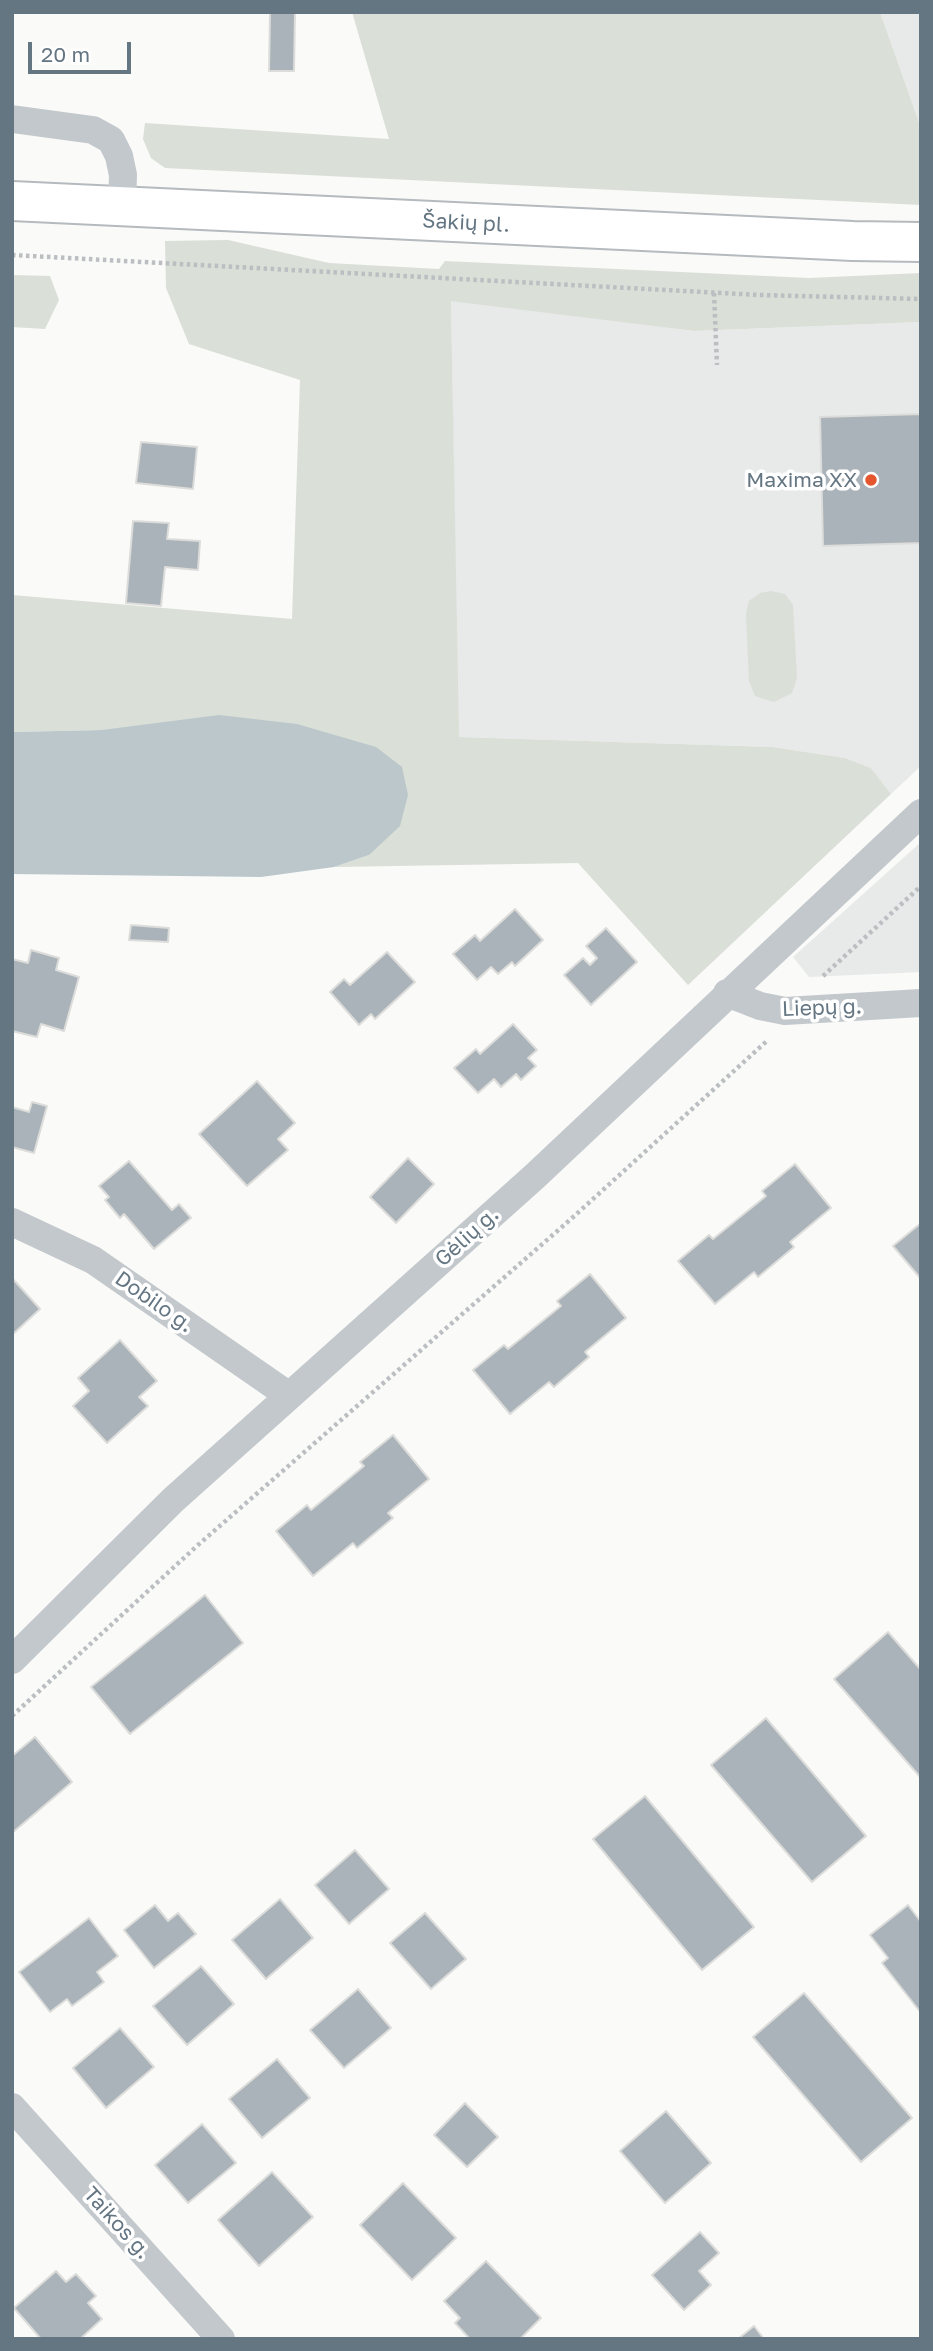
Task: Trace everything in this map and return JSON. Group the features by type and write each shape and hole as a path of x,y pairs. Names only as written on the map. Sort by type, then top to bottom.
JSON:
{"main road":[{"name":"Šakių pl.","path":"12,201 921,242"}],"street":[{"path":"12,120 93,130 111,140 120,156 123,175 122,205"},
{"name":"Gėlių g.","path":"12,1660 173,1500 534,1177 921,813"},
{"name":"Liepų g.","path":"727,993 785,1012 921,1003"},
{"name":"Dobilo g.","path":"12,1222 93,1260 288,1395"},
{"name":"Taikos g.","path":"12,2107 221,2339"}],"path":[{"path":"12,255 714,293 921,299"},
{"path":"714,293 716,365"},
{"path":"12,1716 198,1545 571,1219 771,1038 785,1012 921,886"}],"shaded area":[{"path":"352,12 880,12 921,128 921,205 165,168 151,158 143,139 145,123 389,139"},
{"path":"880,12 921,12 921,128"},
{"path":"228,240 329,263 439,269 445,261 809,278 921,273 921,322 694,331 451,301 459,737 773,747 845,758 871,768 891,794 688,985 578,863 334,867 369,855 102,730 12,732 12,595 292,619 300,380 189,344 166,288 165,241"},
{"path":"12,275 50,276 59,300 45,329 12,327"},
{"path":"451,300 694,331 921,322 921,766 891,794 871,768 845,758 773,747 458,737"},
{"path":"771,591 785,594 793,605 797,678 792,693 774,702 755,696 749,681 746,613 749,601 760,593"},
{"path":"219,715 297,724 376,747 402,767 408,795 400,826 369,855 334,867 261,877 12,874 12,732 102,730"},
{"path":"921,842 921,972 809,977 793,957"}],"building":[{"path":"270,12 295,12 294,71 269,71"},
{"name":"Maxima XX","path":"921,414 921,543 823,546 820,417"},
{"path":"141,442 197,447 193,489 136,483"},
{"path":"133,521 169,523 167,539 200,541 198,570 165,567 161,606 126,603"},
{"path":"515,909 543,940 515,966 512,962 498,974 491,967 477,980 453,954 475,935 480,941"},
{"path":"131,925 169,928 168,942 129,940"},
{"path":"606,928 637,962 591,1005 564,975 583,958 590,965 597,958 586,946"},
{"path":"31,950 59,958 56,970 79,977 64,1031 41,1024 37,1037 12,1031 12,959 28,963"},
{"path":"387,952 415,982 375,1019 371,1014 359,1025 330,992 344,979 350,985"},
{"path":"513,1024 537,1050 528,1058 536,1066 521,1080 516,1074 501,1087 494,1079 478,1093 454,1068 476,1049 480,1054"},
{"path":"257,1081 295,1123 278,1139 288,1150 247,1186 199,1134"},
{"path":"32,1102 47,1106 34,1153 12,1147 12,1107 29,1112"},
{"path":"408,1158 434,1184 396,1223 370,1197"},
{"path":"129,1161 172,1210 179,1204 191,1218 154,1249 124,1214 120,1218 105,1200 109,1197 99,1186"},
{"path":"795,1164 831,1208 790,1242 794,1247 758,1277 754,1272 715,1304 678,1261 709,1235 713,1239 766,1196 762,1191"},
{"path":"921,1223 921,1279 893,1246"},
{"path":"590,1274 626,1318 585,1352 589,1357 554,1387 549,1382 510,1414 473,1370 504,1345 508,1349 561,1306 557,1301"},
{"path":"12,1278 40,1309 12,1335"},
{"path":"120,1340 157,1381 139,1397 148,1406 107,1443 73,1406 89,1391 78,1378"},
{"path":"393,1435 429,1479 388,1513 393,1518 357,1548 353,1543 313,1576 276,1531 307,1505 311,1510 364,1466 360,1462"},
{"path":"205,1595 243,1643 130,1734 91,1687"},
{"path":"888,1632 921,1670 921,1778 834,1679"},
{"path":"766,1718 866,1836 812,1882 711,1765"},
{"path":"35,1737 72,1782 12,1833 12,1756"},
{"path":"645,1796 754,1927 702,1970 593,1839"},
{"path":"355,1850 389,1889 349,1924 315,1885"},
{"path":"280,1899 313,1938 266,1979 232,1940"},
{"path":"155,1905 168,1921 178,1913 196,1934 154,1968 124,1930"},
{"path":"908,1905 921,1922 921,2013 882,1963 888,1958 870,1935"},
{"path":"425,1913 466,1959 431,1989 390,1943"},
{"path":"89,1918 118,1956 97,1972 104,1982 72,2006 67,1999 50,2012 19,1972"},
{"path":"201,1966 234,2004 187,2045 153,2006"},
{"path":"358,1989 391,2028 344,2068 310,2030"},
{"path":"804,1993 912,2118 861,2162 753,2037"},
{"path":"120,2028 154,2067 106,2108 73,2068"},
{"path":"277,2059 310,2098 262,2138 229,2099"},
{"path":"465,2103 498,2137 467,2167 434,2135"},
{"path":"666,2111 711,2163 665,2203 620,2151"},
{"path":"202,2124 236,2163 188,2203 155,2165"},
{"path":"272,2172 313,2217 259,2266 218,2220"},
{"path":"403,2183 456,2238 412,2280 360,2225"},
{"path":"700,2232 719,2253 699,2271 711,2285 684,2310 652,2275"},
{"path":"486,2261 541,2318 520,2339 470,2339 455,2323 460,2318 444,2301"},
{"path":"56,2271 66,2282 76,2274 96,2296 88,2303 102,2319 80,2339 41,2339 14,2308"},
{"path":"754,2326 764,2339 738,2339"}],"place":[{"name":"Maxima XX","path":"871,480"}]}
